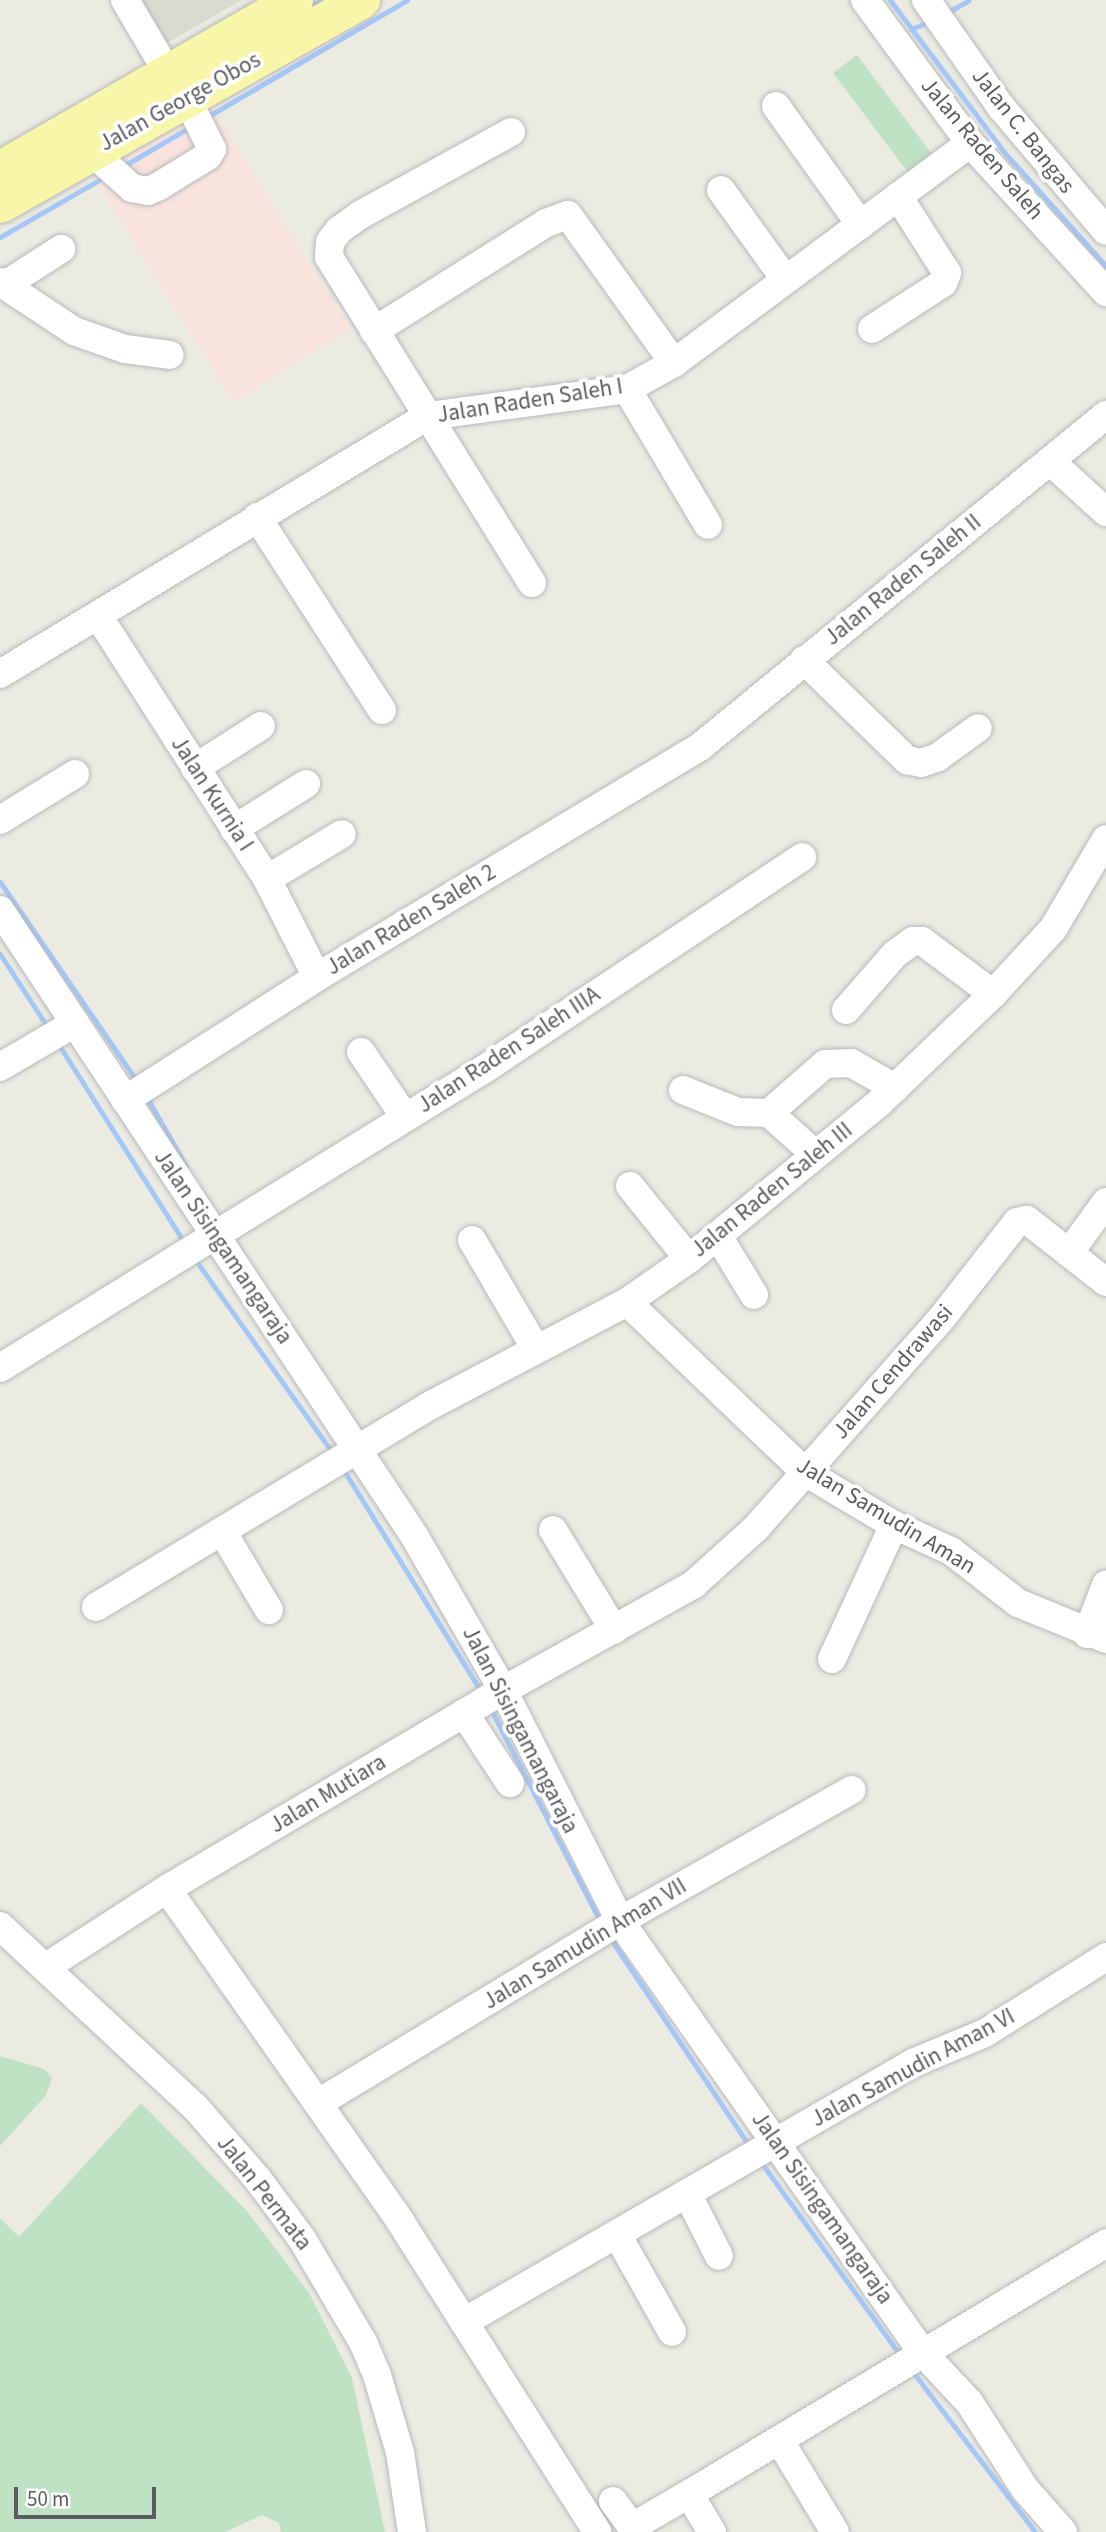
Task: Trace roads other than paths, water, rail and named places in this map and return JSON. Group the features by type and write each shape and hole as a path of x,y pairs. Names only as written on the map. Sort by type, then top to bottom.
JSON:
{"main road":[{"name":"Jalan George Obos","path":"0,204 92,152 177,86 255,10 294,0"},
{"name":"Jalan George Obos","path":"0,169 361,0"}],"street":[{"path":"92,152 132,188 148,191 208,156 212,149 125,0"},
{"name":"Jalan Raden Saleh","path":"865,0 970,143 1106,292"},
{"name":"Jalan C. Bangas","path":"927,0 1000,107 1106,230"},
{"path":"776,106 861,225"},
{"path":"510,132 360,215 330,242 334,270 532,583"},
{"name":"Jalan Raden Saleh I","path":"0,674 99,617 257,517 428,416 627,389 674,363 970,143"},
{"path":"721,190 785,279"},
{"path":"872,329 943,283 947,273 898,196"},
{"path":"374,331 546,223 568,215 674,363"},
{"path":"61,249 2,284 74,331 125,349 170,355"},
{"path":"627,389 708,525"},
{"name":"Jalan Raden Saleh II","path":"701,746 1106,415"},
{"path":"1050,461 1106,512"},
{"path":"257,517 382,710"},
{"name":"Jalan Kurnia I","path":"99,617 267,879 317,977"},
{"path":"804,660 907,760 921,764 938,758 978,728"},
{"path":"195,768 261,726"},
{"name":"Jalan Raden Saleh 2","path":"125,1100 317,977 701,746"},
{"path":"0,820 75,774"},
{"path":"234,829 306,784"},
{"path":"267,879 342,834"},
{"name":"Jalan Raden Saleh III","path":"96,1607 358,1448 536,1349 627,1302 689,1259 895,1088 993,994 1053,929 1106,839"},
{"name":"Jalan Raden Saleh IIIA","path":"0,1368 405,1118 802,857"},
{"name":"Jalan Sisingamangaraja","path":"0,910 214,1238 358,1448 503,1690 620,1921 922,2351 969,2402 1026,2489 1063,2532"},
{"path":"845,1010 895,954 913,941 922,941 993,994"},
{"path":"0,1067 75,1023"},
{"path":"361,1052 405,1118"},
{"path":"769,1113 825,1064 834,1062 850,1063 895,1088"},
{"path":"683,1090 738,1111 769,1113 815,1154"},
{"path":"630,1186 689,1259"},
{"path":"1069,1253 1106,1202"},
{"name":"Jalan Cendrawasi","path":"614,1630 669,1601 719,1564 941,1319 1017,1222 1027,1220 1106,1282"},
{"path":"718,1236 754,1295"},
{"path":"472,1240 536,1349"},
{"name":"Jalan Samudin Aman","path":"627,1302 805,1472 894,1525 951,1550 1018,1603 1097,1636"},
{"path":"832,1658 894,1525"},
{"path":"553,1530 614,1630"},
{"path":"222,1531 269,1610"},
{"path":"1097,1636 1106,1585"},
{"name":"Jalan Mutiara","path":"46,1967 167,1889 503,1690 614,1630"},
{"path":"464,1713 510,1783"},
{"name":"Jalan Samudin Aman VII","path":"320,2102 620,1921 852,1790"},
{"path":"167,1889 320,2102 597,2532"},
{"name":"Jalan Permata","path":"0,1926 195,2107 257,2178 316,2261 377,2375 400,2452 412,2532"},
{"name":"Jalan Samudin Aman VI","path":"464,2322 618,2236 913,2063 985,2033 1106,1957"},
{"path":"688,2195 719,2256"},
{"path":"618,2236 671,2332"},
{"path":"613,2501 634,2529 922,2351 1106,2243"},
{"path":"779,2441 835,2532"},
{"path":"689,2494 712,2532"}],"waterway":[{"path":"305,9 321,0"},
{"path":"212,114 407,0"},
{"path":"890,0 1004,152 1106,266"},
{"path":"946,13 969,0"},
{"path":"911,29 931,21"},
{"path":"127,164 185,130"},
{"path":"0,237 99,180"},
{"path":"0,882 137,1081"},
{"path":"0,954 48,1028"},
{"path":"57,1042 185,1244"},
{"path":"146,1096 186,1166"},
{"path":"194,1258 334,1455"},
{"path":"343,1469 482,1693"},
{"path":"490,1708 601,1923"},
{"path":"610,1938 750,2147"},
{"path":"760,2161 902,2358"},
{"path":"912,2371 1035,2532"}]}
